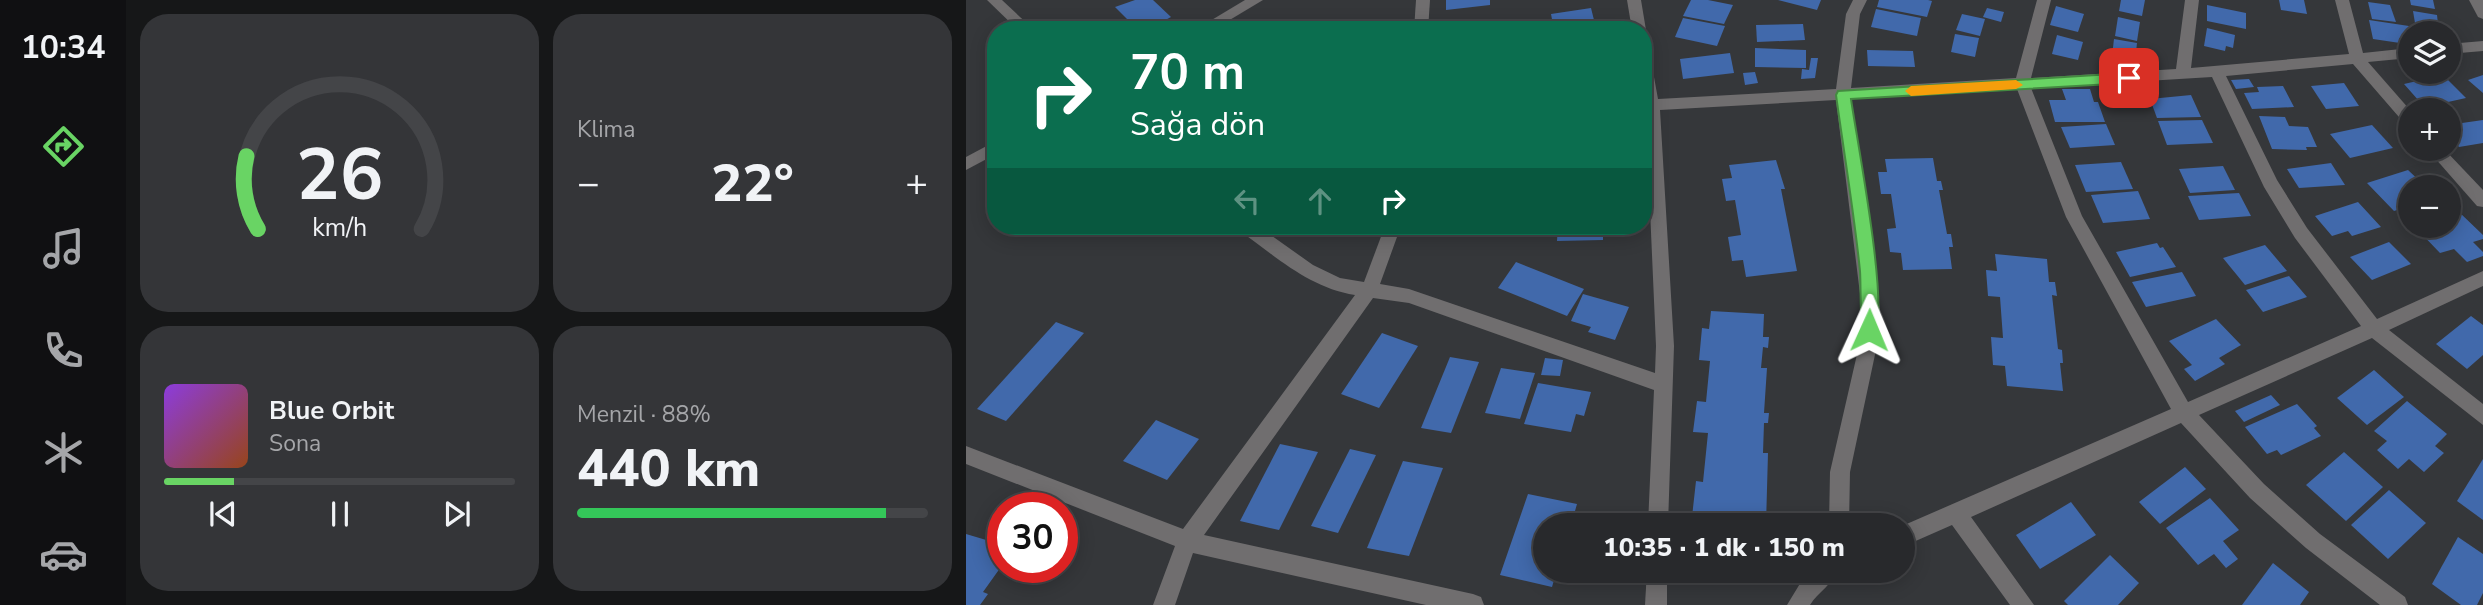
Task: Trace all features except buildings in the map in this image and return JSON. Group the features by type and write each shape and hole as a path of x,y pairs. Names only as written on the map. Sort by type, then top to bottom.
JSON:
{"street":[{"path":"994,0 1017,21"},
{"path":"1218,21 1256,0"},
{"path":"1422,21 1423,0"},
{"path":"1634,0 1638,21"},
{"path":"1839,513 1840,472 1867,350 1871,310 1843,95 1853,14 1860,0"},
{"path":"2044,0 2022,84 2074,217 2183,412 2285,516 2313,541 2397,605"},
{"path":"2183,75 2192,0"},
{"path":"2342,0 2357,59 2398,106"},
{"path":"2476,0 2483,14"},
{"path":"2461,48 2483,46"},
{"path":"1659,513 1665,345 1652,105 2183,75 2398,54"},
{"path":"2217,72 2270,183 2301,233 2374,329 2483,416"},
{"path":"966,164 987,152"},
{"path":"2446,161 2483,201"},
{"path":"1258,235 1319,277 1338,285 1409,296 1664,385"},
{"path":"1164,605 1187,541 1370,288 1390,235"},
{"path":"1915,531 2374,329 2483,278"},
{"path":"966,455 1187,541 1473,605"},
{"path":"1956,514 2023,605"},
{"path":"1656,605 1657,583"},
{"path":"1798,605 1812,583"}],"slow traffic":[{"path":"1911,91 2016,85"}],"route":[{"path":"1869,330 1871,310 1868,271 1843,95 2129,78"}]}
